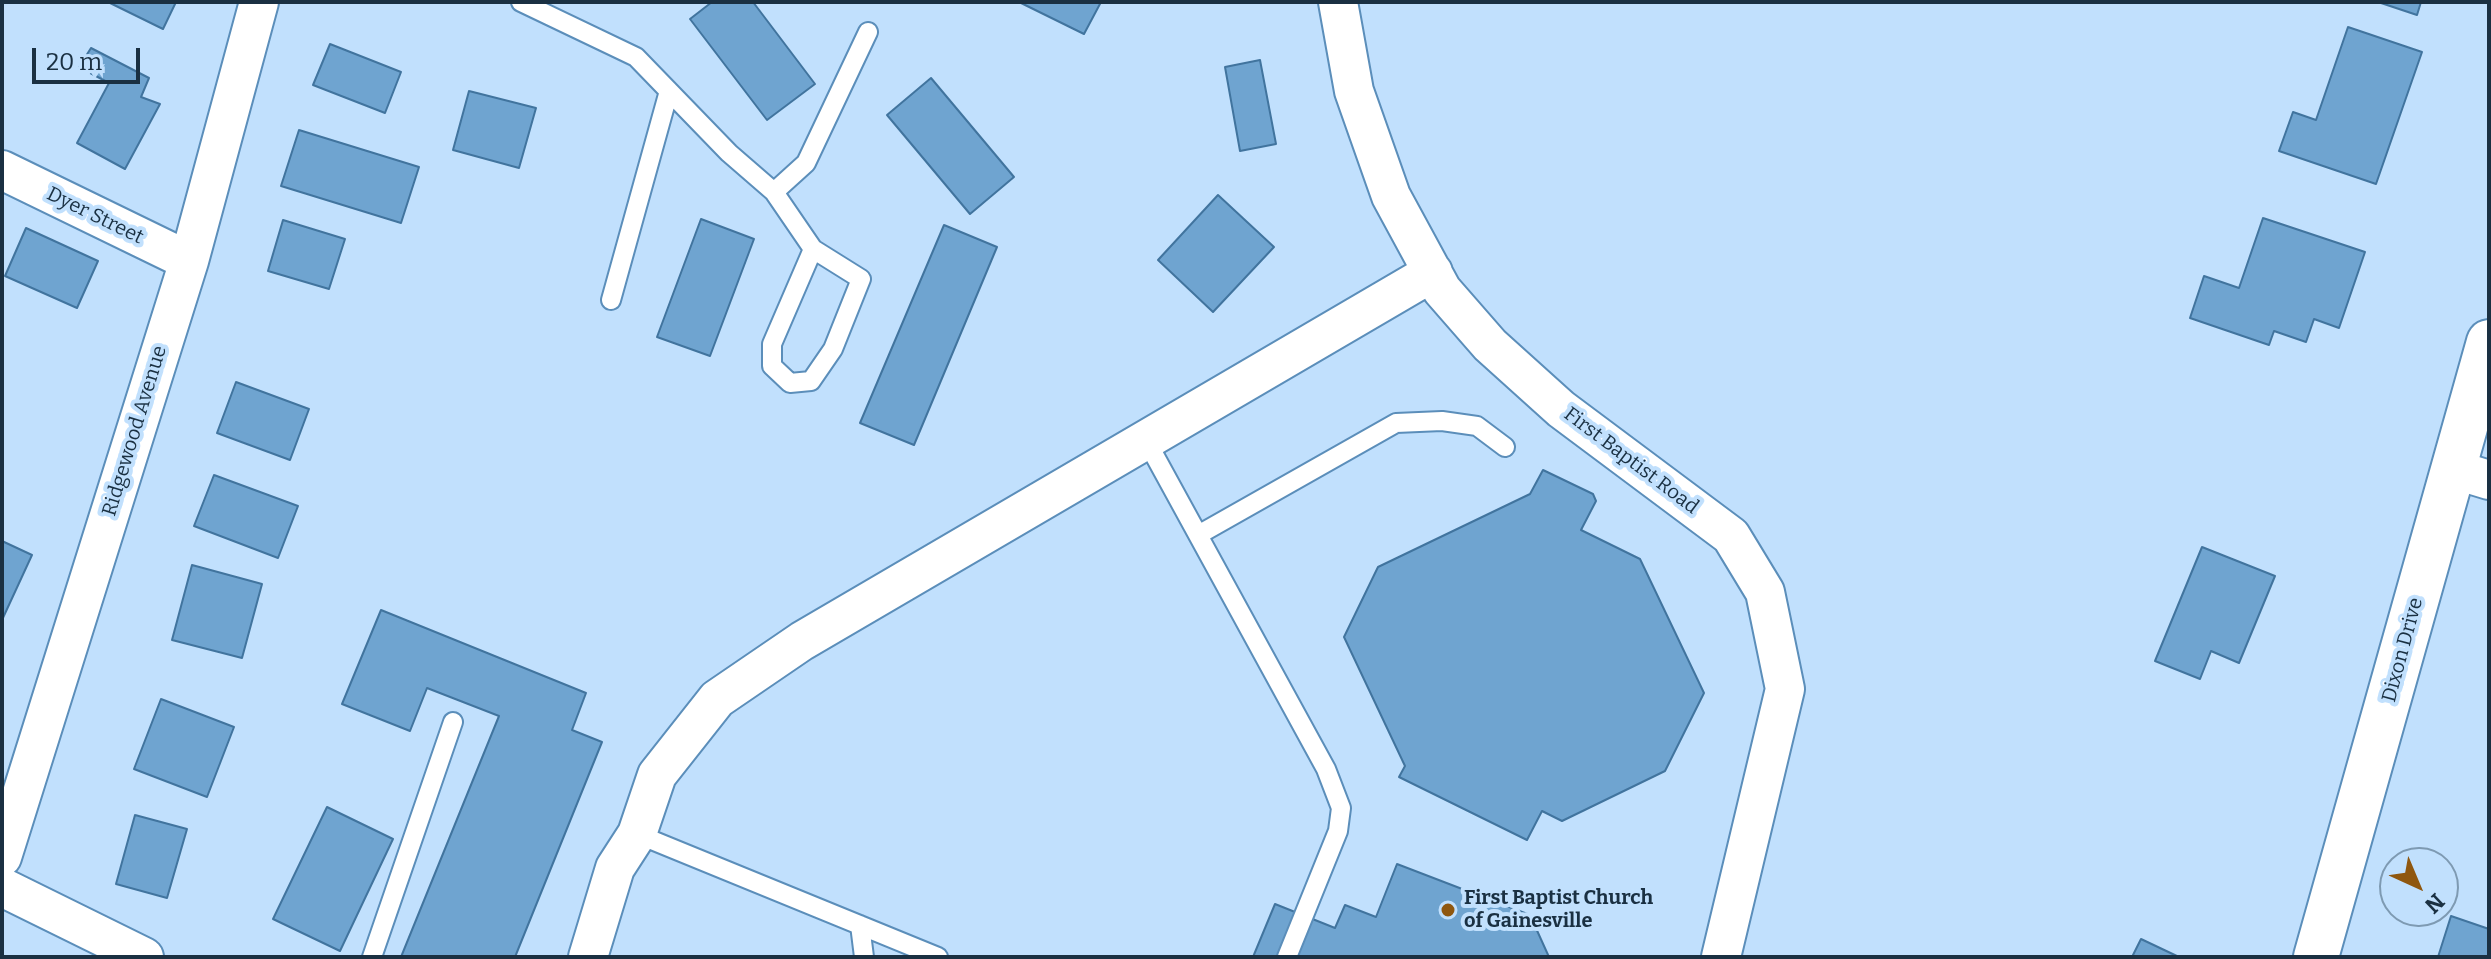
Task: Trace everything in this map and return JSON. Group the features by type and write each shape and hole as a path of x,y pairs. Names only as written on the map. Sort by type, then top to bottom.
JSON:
{"street":[{"name":"Ridgewood Avenue","path":"2,857 189,261 259,2"},
{"name":"First Baptist Road","path":"1338,2 1354,91 1391,196 1442,290 1490,345 1549,398 1731,536 1765,592 1785,689 1721,957"},
{"name":"Dyer Street","path":"2,170 189,261"},
{"path":"588,957 615,868 637,834 657,775 717,699 802,641 1433,272"},
{"name":"Dixon Drive","path":"2316,957 2471,474 2489,342"},
{"path":"2,887 144,957"}],"lane":[{"path":"521,2 636,57 729,153 774,192 813,249 861,279 833,349 811,381 790,383 772,366 772,344 813,249"},
{"path":"774,192 806,163 868,32"},
{"path":"611,300 669,91"},
{"path":"1198,535 1396,423 1442,421 1477,426 1505,447"},
{"path":"1146,440 1326,769 1341,808 1338,831 1287,957"},
{"path":"372,957 453,722"},
{"path":"637,834 938,957"},
{"path":"860,925 864,957"}],"building":[{"path":"108,2 176,2 163,29"},
{"path":"712,2 753,2 815,84 767,120 690,19"},
{"path":"1019,2 1101,2 1084,34"},
{"path":"2378,2 2421,2 2417,15"},
{"path":"2348,27 2422,52 2376,184 2279,151 2293,112 2316,120"},
{"path":"330,44 401,72 385,113 313,85"},
{"path":"91,48 149,78 141,97 160,104 125,169 77,143 109,83 79,67"},
{"path":"1260,60 1276,144 1240,151 1225,67"},
{"path":"931,78 1014,177 970,214 887,115"},
{"path":"469,91 536,108 519,168 453,150"},
{"path":"299,130 419,167 401,223 281,186"},
{"path":"1218,195 1274,247 1213,312 1158,260"},
{"path":"2263,218 2365,252 2339,328 2314,319 2306,342 2274,331 2269,345 2190,318 2204,276 2239,288"},
{"path":"701,219 754,239 710,356 657,337"},
{"path":"283,220 345,239 329,289 268,271"},
{"path":"944,225 997,247 914,445 860,423"},
{"path":"26,228 98,261 77,308 5,276"},
{"path":"236,382 309,409 290,460 217,433"},
{"path":"1543,470 1593,494 1596,501 1581,530 1640,559 1704,693 1665,771 1562,821 1542,811 1527,840 1399,777 1405,766 1344,637 1378,567 1530,494"},
{"path":"214,475 298,506 278,558 194,526"},
{"path":"2,541 32,555 2,620"},
{"path":"2202,547 2275,576 2239,663 2211,651 2200,679 2155,661"},
{"path":"192,565 262,584 242,658 172,640"},
{"path":"381,610 586,693 572,730 602,742 515,957 401,957 499,716 427,688 410,731 342,704"},
{"path":"161,699 234,727 207,797 134,769"},
{"path":"327,807 393,839 340,951 273,919"},
{"path":"135,815 187,829 167,898 116,884"},
{"name":"First Baptist Church of Gainesville","path":"1397,864 1530,915 1549,957 1253,957 1275,904 1335,928 1345,905 1376,917"},
{"path":"2459,919 2489,929 2489,957 2438,957 2448,927 2459,927"},
{"path":"2141,939 2179,957 2132,957"}],"place":[{"name":"First Baptist Church of Gainesville","path":"1448,910"}]}
